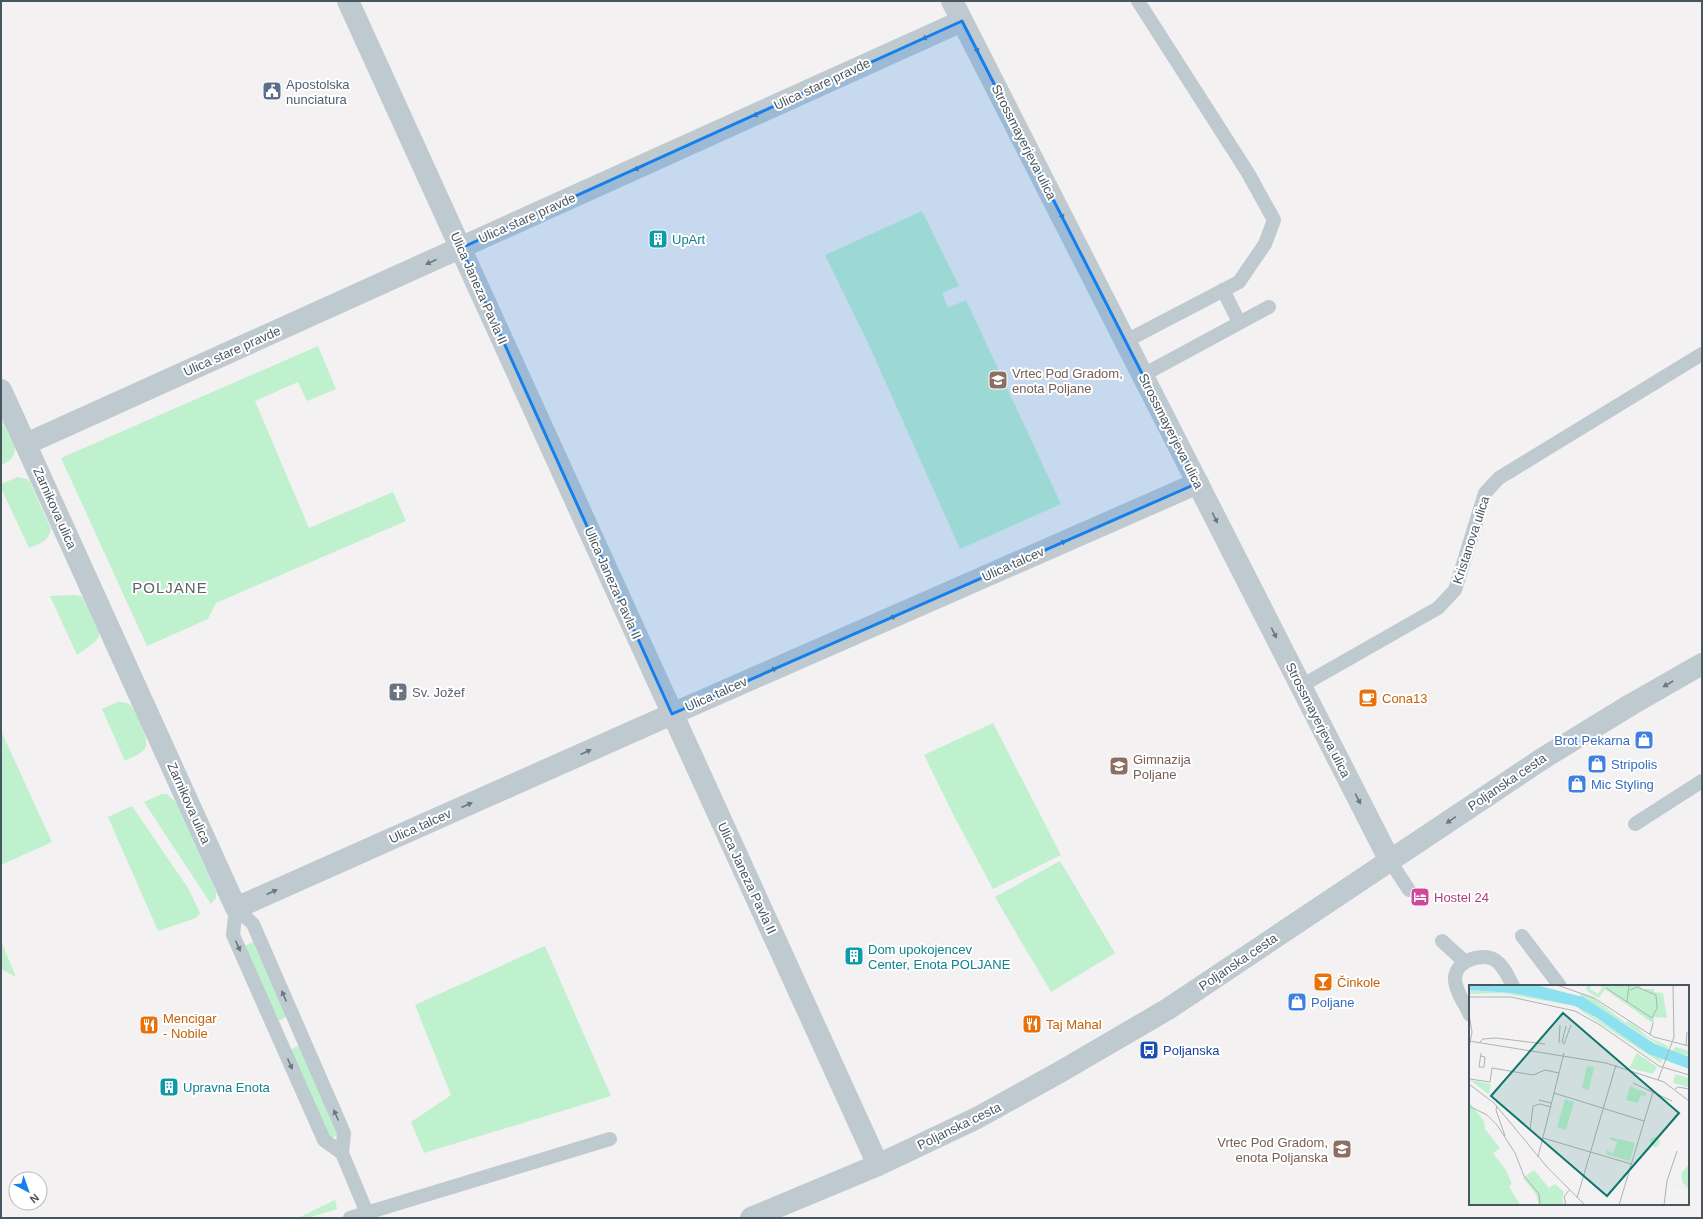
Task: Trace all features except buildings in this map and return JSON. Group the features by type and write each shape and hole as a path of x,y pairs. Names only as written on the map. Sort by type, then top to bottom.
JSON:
{"street":[{"name":"Ulica Janeza Pavla II","path":"348,1 878,1165"},
{"name":"Strossmayerjeva ulica","path":"952,1 1390,861"},
{"name":"Ulica stare pravde","path":"26,444 962,21"},
{"name":"Zarnikova ulica","path":"1,390 236,908"},
{"name":"Ulica talcev","path":"236,908 672,714 1198,483"},
{"name":"Poljanska cesta","path":"751,1218 878,1165 977,1118 1060,1072 1168,1008 1542,759 1632,704 1702,664"}],"lane":[{"path":"1126,341 1239,282 1265,244 1274,220 1248,173 1138,1"},
{"path":"1223,290 1239,322"},
{"path":"1143,375 1269,307"},
{"name":"Kristanova ulica","path":"1301,686 1438,608 1455,590 1485,493 1499,478 1702,354"},
{"path":"1635,824 1702,782"},
{"path":"1390,861 1409,890"},
{"path":"236,908 233,936 324,1140 342,1152"},
{"path":"236,908 253,924 341,1126 344,1133 342,1152 367,1213"},
{"path":"1522,936 1559,985"},
{"path":"1442,941 1465,962"},
{"path":"1469,1013 1457,988 1455,977 1458,969 1465,962 1476,957 1488,957 1496,961 1503,968 1512,985"},
{"path":"350,1218 610,1139"}],"highlighted area":[{"path":"962,21 1198,483 672,714 461,248"}],"green space":[{"name":"Vrtec Pod Gradom, enota Poljane","path":"922,211 959,286 942,293 948,308 966,300 1061,504 960,549 868,343 825,255"},
{"path":"318,346 336,389 307,401 298,382 255,401 309,528 393,492 406,521 216,603 208,619 147,646 61,458"},
{"path":"1,417 15,447 14,454 11,459 1,465"},
{"path":"18,477 27,479 30,482 51,529 46,539 29,548 1,488 1,484"},
{"path":"50,596 81,596 84,600 99,632 99,637 94,643 77,655"},
{"path":"118,702 127,703 133,708 146,738 146,747 142,752 125,761 102,709"},
{"path":"993,723 1061,855 993,889 954,816 924,755"},
{"path":"1,731 52,842 1,865"},
{"path":"162,794 167,794 176,802 216,891 216,898 211,904 144,802"},
{"path":"132,806 188,888 200,913 196,918 158,931 108,817"},
{"path":"1060,861 1115,953 1051,992 995,897"},
{"path":"1,941 16,977 1,969"},
{"path":"253,942 286,1016 279,1021 276,1019 244,946"},
{"path":"545,946 611,1096 424,1153 411,1122 451,1095 415,1005"},
{"path":"297,1046 300,1047 337,1135 332,1138 329,1136 292,1052 292,1049"},
{"path":"335,1200 337,1209 307,1218 298,1218"}],"place":[{"name":"Apostolska nunciatura","path":"272,91"},
{"name":"UpArt","path":"658,239"},
{"name":"Vrtec Pod Gradom, enota Poljane","path":"998,380"},
{"name":"Sv. Jožef","path":"398,692"},
{"name":"Cona13","path":"1368,698"},
{"name":"Brot Pekarna","path":"1644,740"},
{"name":"Stripolis","path":"1597,764"},
{"name":"Gimnazija Poljane","path":"1119,766"},
{"name":"Mic Styling","path":"1577,784"},
{"name":"Hostel 24","path":"1420,897"},
{"name":"Dom upokojencev Center, Enota POLJANE","path":"854,956"},
{"name":"Činkole","path":"1323,982"},
{"name":"Poljane","path":"1297,1002"},
{"name":"Taj Mahal","path":"1032,1024"},
{"name":"Mencigar - Nobile","path":"149,1025"},
{"name":"Poljanska","path":"1149,1050"},
{"name":"Upravna Enota","path":"169,1087"},
{"name":"Vrtec Pod Gradom, enota Poljanska","path":"1342,1149"}],"district":[{"name":"POLJANE","path":"170,587"}]}
